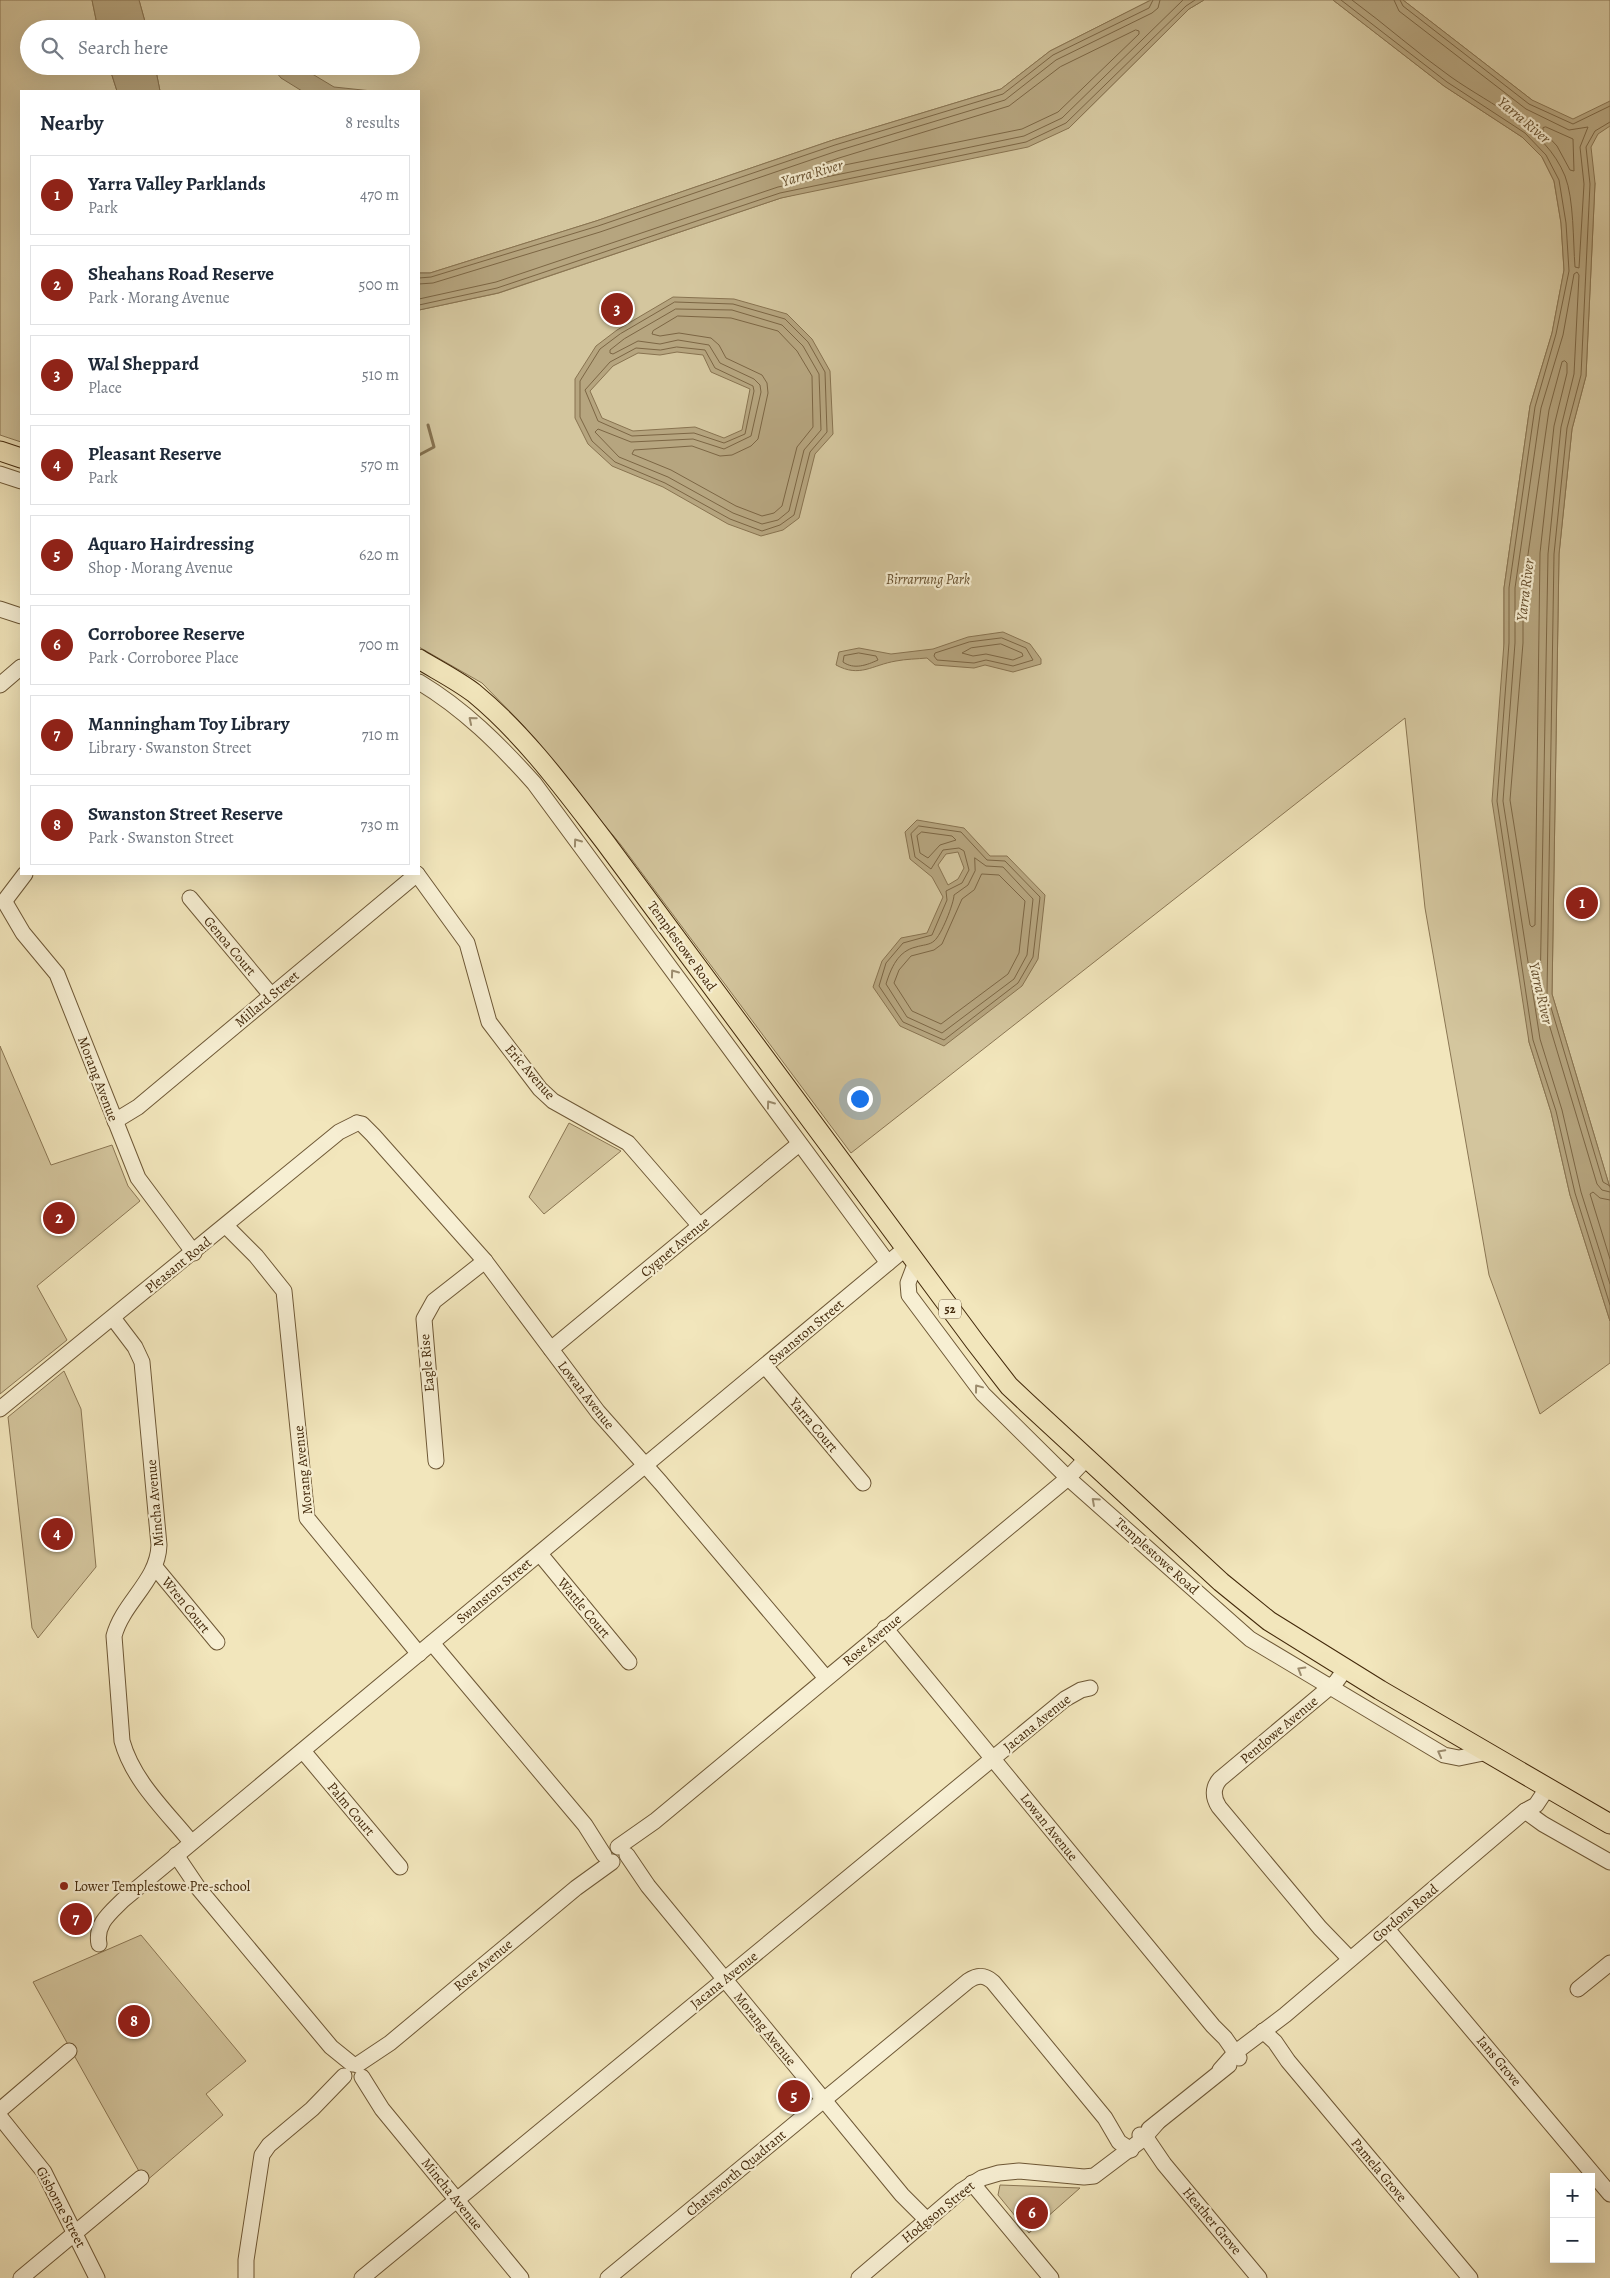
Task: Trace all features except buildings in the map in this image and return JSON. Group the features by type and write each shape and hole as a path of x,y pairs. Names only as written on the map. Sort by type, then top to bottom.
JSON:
{"main road":[{"path":"0,451 20,458"},
{"name":"Templestowe Road","path":"420,660 473,692 496,713 547,768 605,842 1010,1386 1244,1602 1269,1621 1610,1824"}],"street":[{"path":"0,474 20,481"},
{"path":"0,609 20,616"},
{"path":"0,685 20,668"},
{"name":"Templestowe Road","path":"420,683 443,697 483,729 534,783 888,1263"},
{"path":"2,901 20,874"},
{"path":"2,901 24,875"},
{"name":"Millard Street","path":"115,1121 138,1107 416,875"},
{"name":"Eric Avenue","path":"418,875 463,936 489,1022 540,1088 552,1101 628,1142 700,1226"},
{"name":"Genoa Court","path":"190,898 271,995"},
{"name":"Morang Avenue","path":"2,901 24,933 57,974 138,1178 197,1250"},
{"name":"Pleasant Road","path":"0,1409 229,1224 358,1116"},
{"name":"Lowan Avenue","path":"358,1116 362,1124 485,1260 598,1412 826,1678"},
{"name":"Cygnet Avenue","path":"551,1350 799,1144"},
{"name":"Morang Avenue","path":"229,1224 280,1285 286,1299 307,1518 419,1654"},
{"name":"Swanston Street","path":"99,1944 98,1930 110,1913 191,1842 303,1751 888,1263 911,1255"},
{"name":"Templestowe Road","path":"911,1255 908,1283 909,1295 983,1394 1068,1478 1250,1639 1444,1755 1459,1758 1488,1752"},
{"name":"Eagle Rise","path":"436,1461 424,1319 434,1302 485,1260"},
{"name":"Mincha Avenue","path":"112,1318 139,1354 143,1371 159,1546 155,1568 119,1621 114,1636 122,1741 125,1754 136,1775 191,1842"},
{"name":"Yarra Court","path":"765,1366 863,1483"},
{"name":"Rose Avenue","path":"246,2278 246,2260 262,2155 269,2144 1068,1478 1087,1458"},
{"name":"Wattle Court","path":"540,1554 629,1662"},
{"name":"Wren Court","path":"155,1568 217,1642"},
{"name":"Lowan Avenue","path":"886,1628 1237,2055"},
{"name":"Morang Avenue","path":"432,1643 584,1825 648,1886 924,2223"},
{"name":"Pentlowe Avenue","path":"1346,1668 1330,1687 1207,1791 1347,1962"},
{"name":"Jacana Avenue","path":"362,2278 992,1758 1065,1699 1081,1690 1090,1688"},
{"name":"Palm Court","path":"303,1751 400,1867"},
{"name":"Gordons Road","path":"1136,2142 1525,1811 1536,1805 1543,1784"},
{"path":"1525,1811 1543,1824 1610,1862"},
{"name":"Mincha Avenue","path":"173,1858 521,2278"},
{"name":"Ians Grove","path":"1387,1929 1610,2194"},
{"path":"1578,1989 1610,1963"},
{"name":"Chatsworth Quadrant","path":"608,2278 983,1969 1105,2118 1120,2142 1136,2142"},
{"name":"Pamela Grove","path":"1265,2033 1470,2278"},
{"path":"0,2110 69,2051"},
{"name":"Gisborne Street","path":"0,2117 40,2165 98,2278"},
{"name":"Hodgson Street","path":"859,2278 972,2183 991,2174 1008,2172 1089,2177 1098,2174 1136,2142"},
{"name":"Heather Grove","path":"1136,2142 1164,2164 1260,2278"},
{"path":"21,2278 141,2178"},
{"path":"972,2183 1051,2278"},
{"name":"Rose Avenue","path":"240,2278 246,2260"}],"green space":[{"path":"0,0 92,0 96,20 20,20 20,75 112,75 117,90 20,90 20,442 0,435"},
{"path":"139,0 1151,0 1050,51 1001,89 833,140 596,221 430,273 420,273 420,90 160,90 157,75 420,75 420,20 145,20"},
{"name":"Birrarrung Park","path":"1204,0 1333,0 1444,86 1522,137 1542,157 1554,181 1561,223 1564,270 1552,333 1530,406 1504,588 1504,643 1529,1042 1551,1112 1570,1195 1610,1321 1610,1363 1540,1414 1489,1275 1425,908 1405,718 851,1153 621,845 521,723 482,683 420,648 420,310 499,293 781,198 1069,128 1189,9"},
{"path":"1403,0 1610,0 1610,1188 1552,994 1559,554 1572,429 1586,376 1595,183 1532,100"},
{"path":"0,1046 51,1165 112,1145 128,1186 140,1201 37,1286 67,1340 0,1394"},
{"path":"569,1123 621,1151 544,1214 529,1197"},
{"path":"64,1371 81,1409 96,1567 38,1638 32,1628 8,1417"},
{"path":"141,1935 246,2061 206,2094 223,2115 145,2182 33,1982"},
{"path":"1000,2185 1080,2188 1029,2233 998,2195"}],"water":[{"path":"92,0 139,0 145,20 96,20"},
{"name":"Yarra River","path":"1151,0 1204,0 1189,9 1069,128 1028,147 781,198 498,293 420,310 420,273 430,273 596,221 833,140 1001,89 1050,51"},
{"name":"Yarra River","path":"1333,0 1403,0 1532,100 1573,119 1610,101 1610,126 1598,134 1591,147 1595,183 1586,376 1572,429 1559,554 1552,994 1610,1188 1610,1321 1570,1195 1551,1112 1529,1042 1492,801 1504,643 1504,588 1530,406 1552,333 1564,270 1561,223 1554,181 1542,157 1522,137 1444,86"},
{"path":"112,75 157,75 160,90 117,90"},
{"path":"278,75 314,75 334,87 362,90 300,90"},
{"path":"673,297 734,299 787,314 812,339 830,371 833,434 815,454 799,518 783,530 761,536 728,524 663,487 612,466 588,444 575,418 575,379 596,346 617,330","holes":["677,352 703,355 711,372 750,389 742,430 724,438 695,427 633,431 602,418 590,391 613,366 638,353 660,355"]},
{"path":"1003,632 1030,644 1041,659 1041,664 1013,672 985,665 974,668 935,665 927,658 896,661 859,671 844,669 836,665 839,652 859,648 891,654 933,649 968,637"},
{"path":"917,820 964,828 990,856 1007,856 1045,895 1038,959 1022,986 944,1046 900,1026 873,987 882,961 901,938 927,933 943,897 932,877 910,859 905,832","holes":["958,852 964,868 958,879 948,885 938,865 946,854"]}],"waterway":[{"path":"420,454 434,447 428,425"}],"place":[{"name":"Wal Sheppard","path":"617,309"},
{"name":"Yarra Valley Parklands","path":"1582,903"},
{"name":"Sheahans Road Reserve","path":"59,1218"},
{"name":"Pleasant Reserve","path":"57,1534"},
{"name":"Lower Templestowe Pre-school","path":"64,1886"},
{"name":"Manningham Toy Library","path":"76,1919"},
{"name":"Swanston Street Reserve","path":"134,2021"},
{"name":"Aquaro Hairdressing","path":"794,2096"},
{"name":"Corroboree Reserve","path":"1032,2213"}]}
